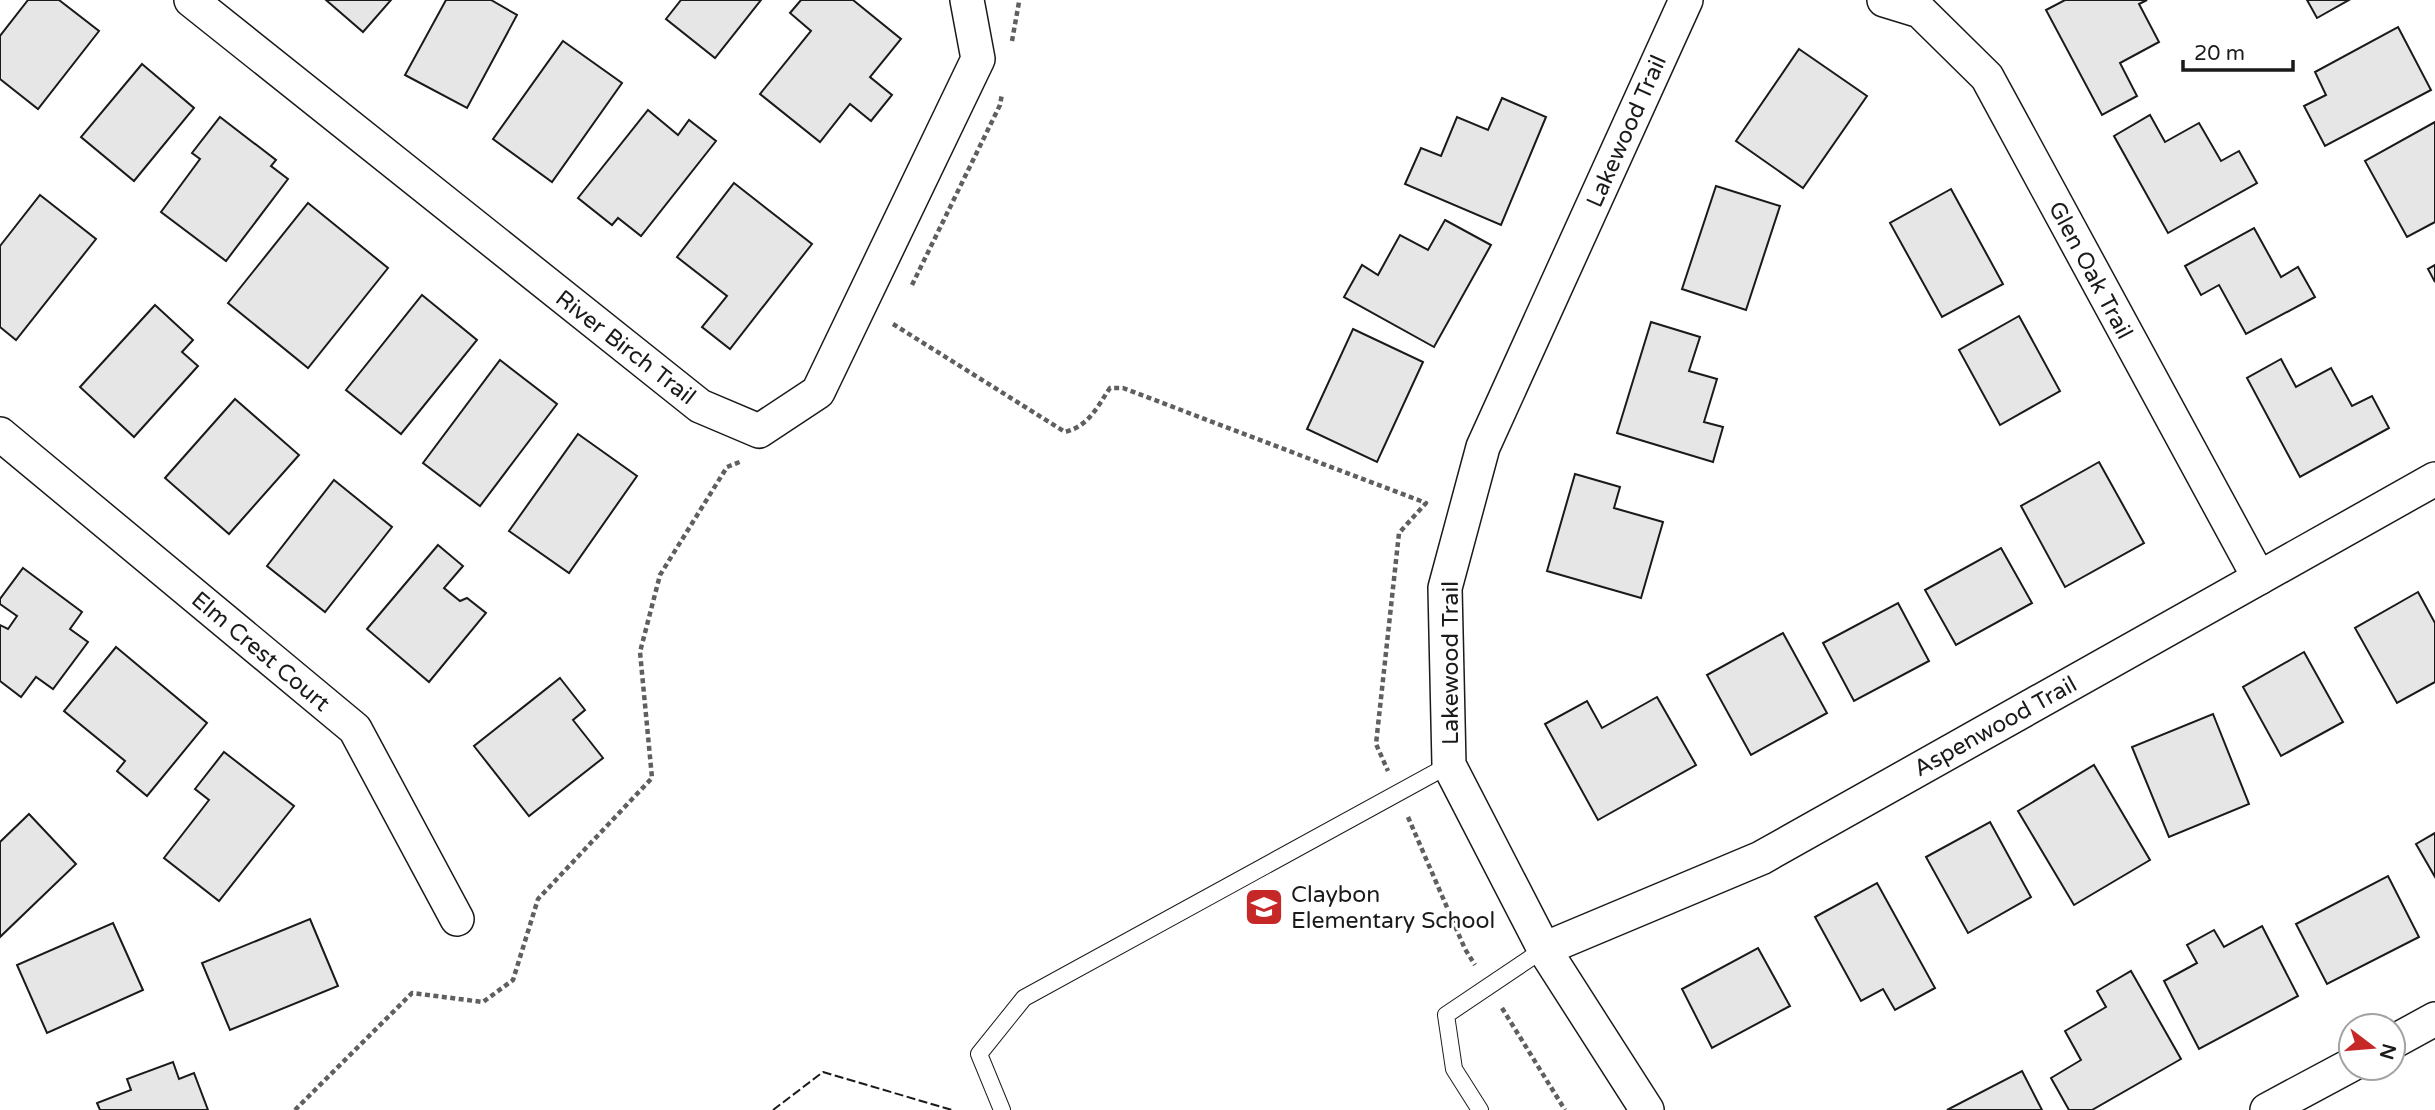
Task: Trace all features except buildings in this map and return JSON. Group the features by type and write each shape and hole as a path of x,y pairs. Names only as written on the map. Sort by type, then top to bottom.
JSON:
{"street":[{"name":"River Birch Trail","path":"191,0 700,406 759,431 818,392 994,56"},
{"path":"967,0 994,56"},
{"name":"Lakewood Trail","path":"1647,1110 1544,949 1449,765 1445,588 1483,447 1686,0"},
{"name":"Glen Oak Trail","path":"1884,0 1920,11 1987,77 2259,578"},
{"name":"Elm Crest Court","path":"0,434 355,729 457,919"},
{"name":"Aspenwood Trail","path":"1544,949 1761,858 2435,479"},
{"path":"2407,1034 2435,1019"},
{"path":"2267,1110 2337,1072"}],"lane":[{"path":"1002,1110 979,1054 1024,998 1449,765"},
{"path":"1480,1110 1454,1069 1446,1015 1544,949"}],"path":[{"path":"994,56 1021,0"},
{"path":"911,287 1000,105 1003,92"},
{"path":"887,335 893,324 1065,432 1077,429 1087,422 1110,388 1123,388 1426,503 1399,533 1376,744 1465,948 1565,1110"},
{"path":"295,1110 412,993 483,1002 513,980 538,899 652,778 640,652 660,575 727,467 752,458"}],"fence":[{"path":"773,1110 823,1072 952,1110"}],"place":[{"name":"Claybon Elementary School","path":"1264,907"}]}
